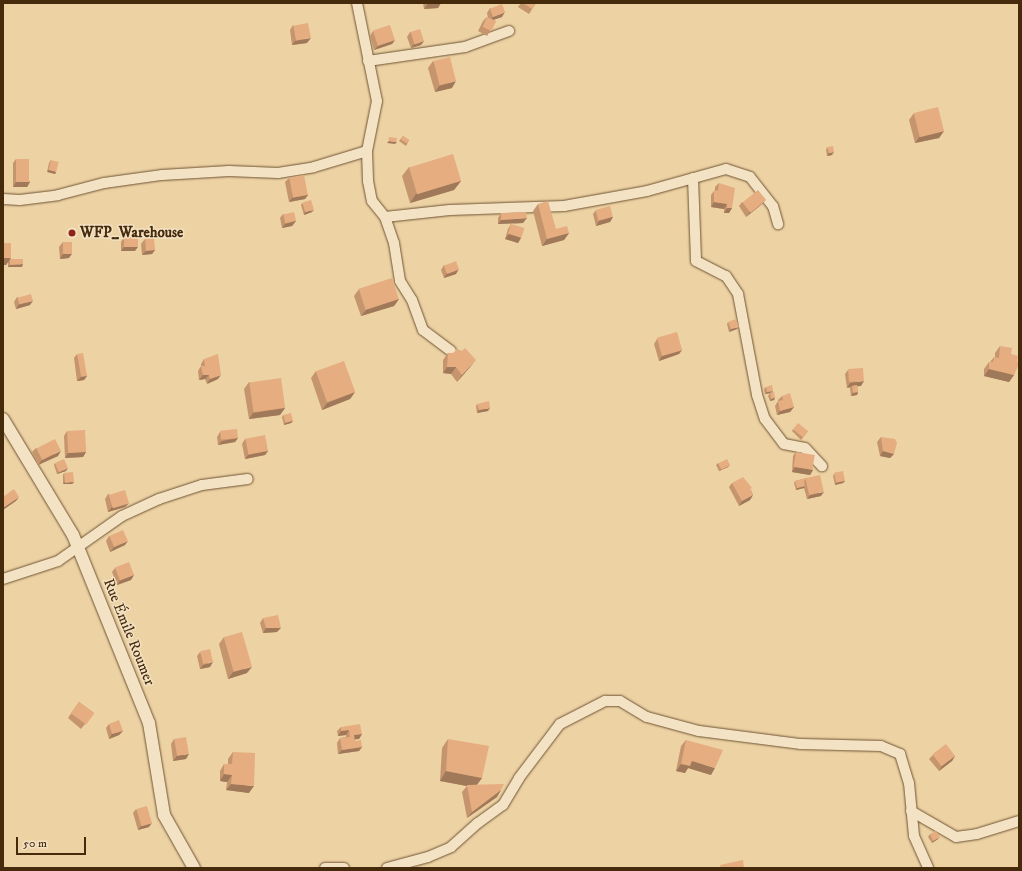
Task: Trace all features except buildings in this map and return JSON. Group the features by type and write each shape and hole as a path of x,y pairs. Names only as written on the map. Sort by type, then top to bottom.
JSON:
{"street":[{"path":"357,3 377,101 367,151 368,180 372,201 385,217 394,243 400,281 412,300 423,330 451,351"},
{"path":"368,61 465,47 509,31"},
{"path":"3,199 20,200 58,195 104,182 162,175 229,171 278,172 314,167 367,151"},
{"path":"385,217 450,210 564,206 647,191 726,169 750,177 773,206 778,224"},
{"path":"693,178 696,261 726,276 738,294 757,395 766,419 784,444 805,448 822,466"},
{"name":"Rue Émile Roumer","path":"3,419 74,535 149,723 164,815 194,868"},
{"path":"3,579 58,561 122,516 159,500 202,485 248,479"},
{"path":"387,868 428,857 451,847 478,823 503,805 519,778 560,724 605,701 620,701 647,717 699,732 800,744 881,746 900,754 909,783 914,836 928,868"},
{"path":"911,811 956,837 977,834 1019,822"},
{"path":"325,868 344,868"}],"place":[{"name":"WFP_Warehouse","path":"72,233"}]}
